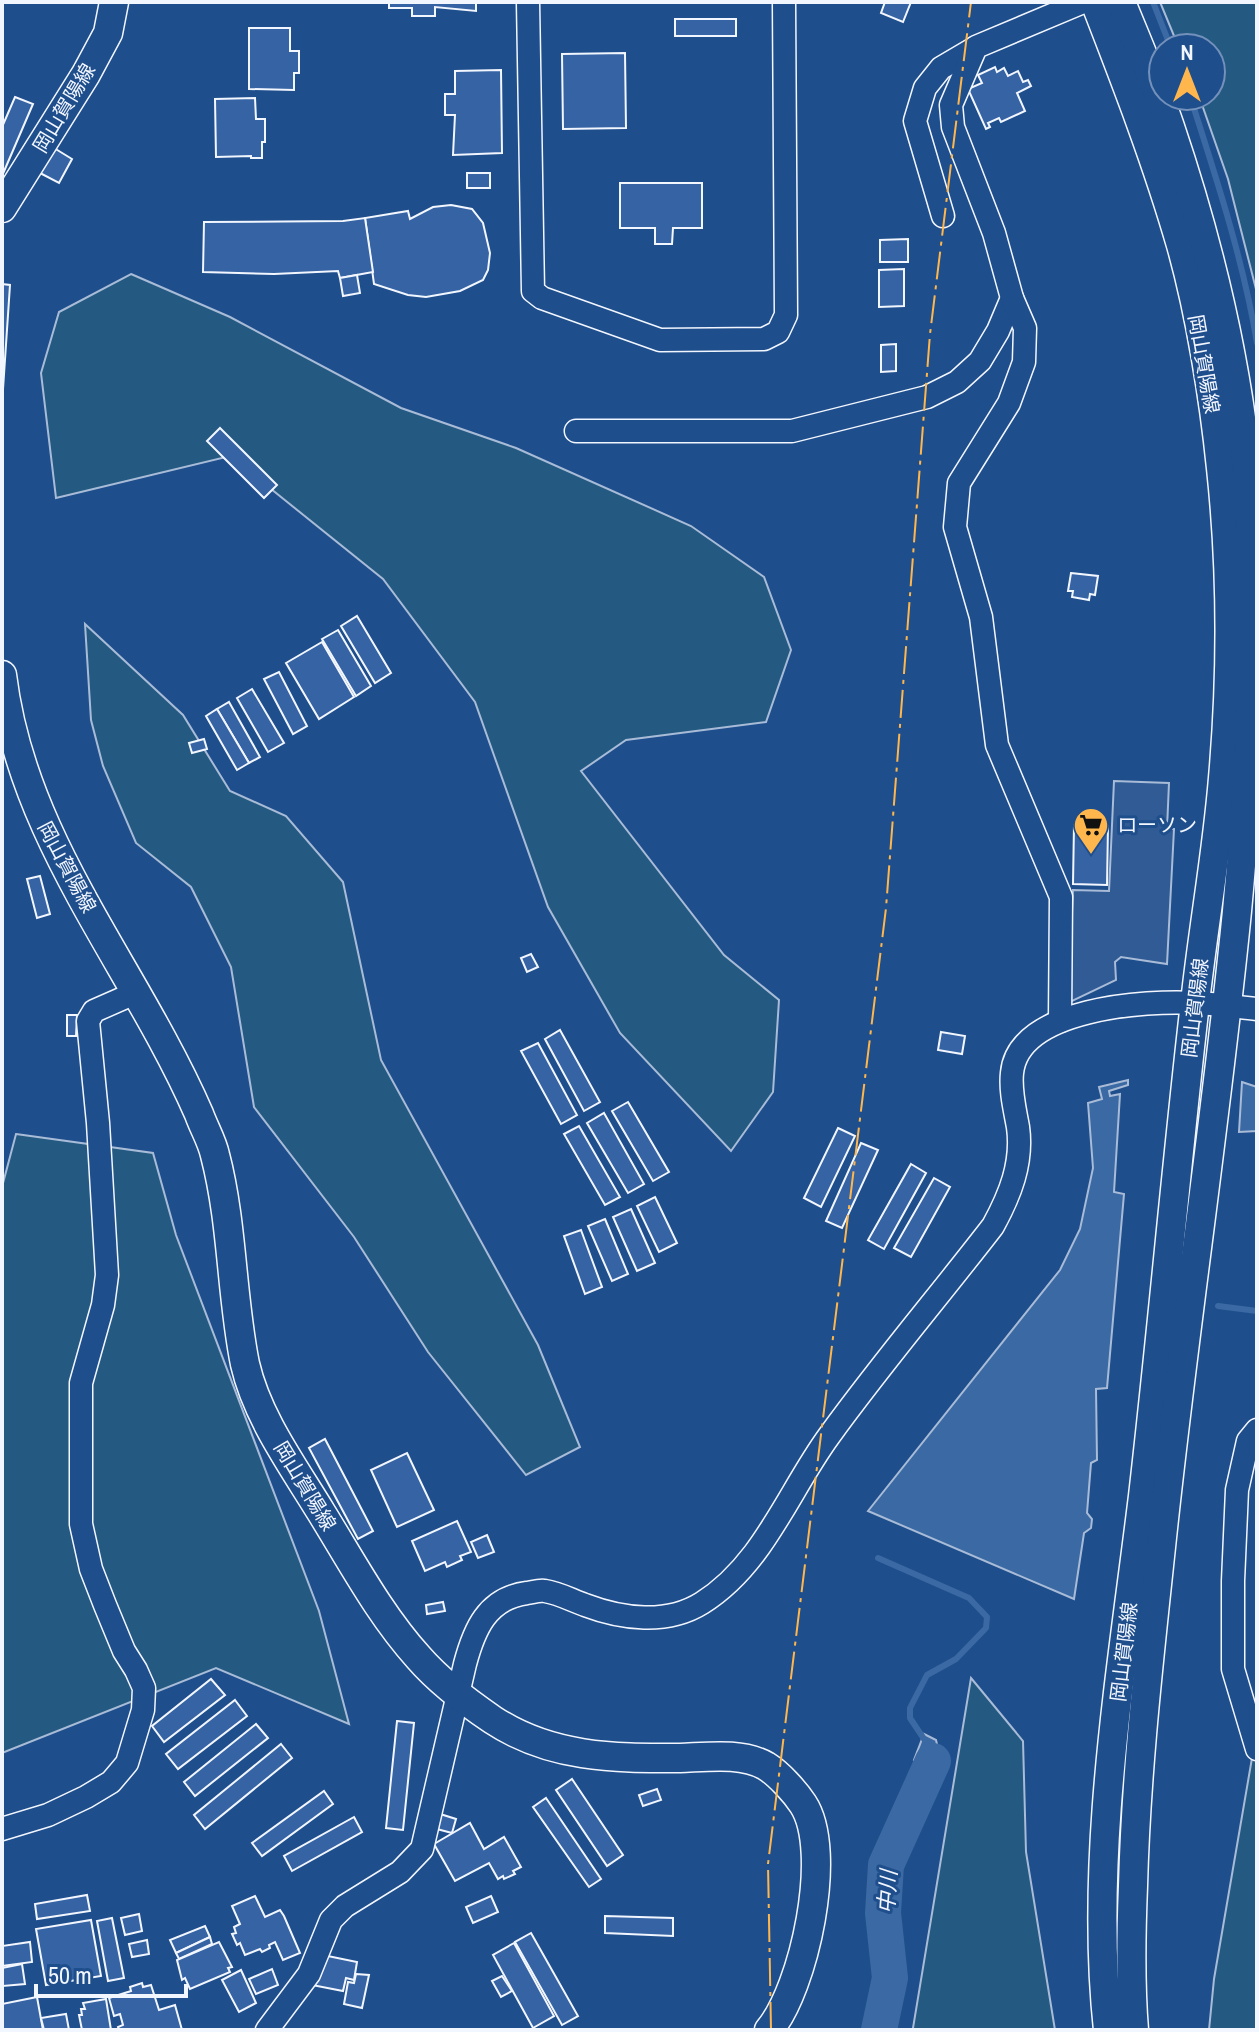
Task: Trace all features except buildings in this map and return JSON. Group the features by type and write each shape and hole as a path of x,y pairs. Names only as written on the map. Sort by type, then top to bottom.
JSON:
{"main road":[{"name":"岡山賀陽線","path":"2,208 86,74 108,33 114,2"},
{"name":"岡山賀陽線","path":"1095,2 1142,122 1182,250 1205,361 1221,465 1229,573 1229,682 1223,781 1195,1003 1149,1444 1108,1786 1103,1906 1104,1998 1108,2030"},
{"name":"岡山賀陽線","path":"1121,2 1169,125 1208,253 1246,457 1253,565 1254,667 1250,773 1228,1006 1171,1448 1137,1770 1130,1986 1134,2030"},
{"name":"岡山賀陽線","path":"2,675 7,716 46,830 192,1099 214,1151 226,1207 237,1321 247,1371 270,1428 386,1617 421,1662 491,1719 529,1741 577,1754 634,1758 735,1757 766,1766 805,1806 815,1840 818,1867 797,1980 769,2030"}],"street":[{"path":"528,2 533,291 542,298 660,340 764,339 778,332 786,315 784,2"},
{"path":"943,216 915,121 925,88 941,68 976,47 1083,2"},
{"path":"976,47 951,105 953,127 994,233 1012,298 1025,328 1024,362 1009,403 959,483 955,527 981,617 997,745 1061,897 1060,1021"},
{"path":"576,431 792,431 927,397 957,382 980,361 998,331 1012,298"},
{"path":"2,1829 48,1815 111,1782 127,1763 143,1710 144,1688 124,1651 100,1593 81,1524 81,1383 103,1305 107,1275 88,1021 94,1011 135,993"},
{"path":"267,2030 309,1974 331,1920 345,1906 400,1872 422,1849 472,1637 483,1617 502,1601 544,1590 626,1617 656,1617 693,1608 725,1588 749,1561 828,1437 993,1226 1008,1198 1017,1167 1019,1132 1012,1072 1019,1049 1039,1030 1060,1021 1113,1008 1195,1003 1257,1009"},
{"path":"1257,1430 1248,1441 1237,1490 1233,1581 1233,1669 1257,1749"}],"shaded area":[{"path":"1160,2 1257,2 1257,293 1228,179 1205,112 1227,112 1227,32 1172,32"},
{"path":"131,274 230,317 401,408 516,448 691,526 764,577 791,650 766,722 626,740 581,771 724,955 779,1000 773,1092 731,1151 620,1033 548,907 475,702 383,579 230,456 56,498 41,373 59,312"},
{"path":"85,624 183,715 230,791 286,816 343,882 381,1060 538,1345 580,1447 526,1475 428,1352 354,1237 254,1107 231,967 191,887 136,843 103,766 91,720"},
{"path":"1114,781 1169,783 1167,829 1174,829 1167,964 1121,957 1115,962 1116,980 1068,1003 1073,890 1109,891"},
{"path":"1128,1080 1128,1085 1109,1091 1110,1096 1120,1094 1114,1192 1124,1194 1107,1388 1096,1389 1097,1460 1091,1463 1087,1513 1092,1519 1091,1528 1084,1533 1074,1599 868,1511 1060,1270 1080,1229 1093,1168 1088,1103 1102,1099 1099,1087"},
{"path":"1242,1082 1257,1087 1257,1131 1239,1132"},
{"path":"16,1134 153,1153 176,1235 319,1611 349,1724 216,1668 2,1753 2,1187"},
{"path":"971,1678 1023,1741 1026,1852 1055,2030 913,2030"},
{"path":"1257,1729 1257,2030 1209,2030 1214,1979"},
{"path":"924,1734 936,1740 944,1774 914,1760"}],"waterway":[{"path":"1153,2 1165,32"},
{"path":"1195,112 1237,249 1257,343"},
{"path":"1218,1306 1257,1311"},
{"path":"878,1558 969,1598 987,1617 986,1628 956,1659 927,1675 910,1708 910,1718 926,1742"},
{"name":"中川","path":"879,2030 890,1978 883,1913 886,1865 933,1761"}],"power":[{"path":"771,2030 768,1864 886,908 930,334 971,2"}],"place":[{"name":"ローソン","path":"1091,856"}]}
